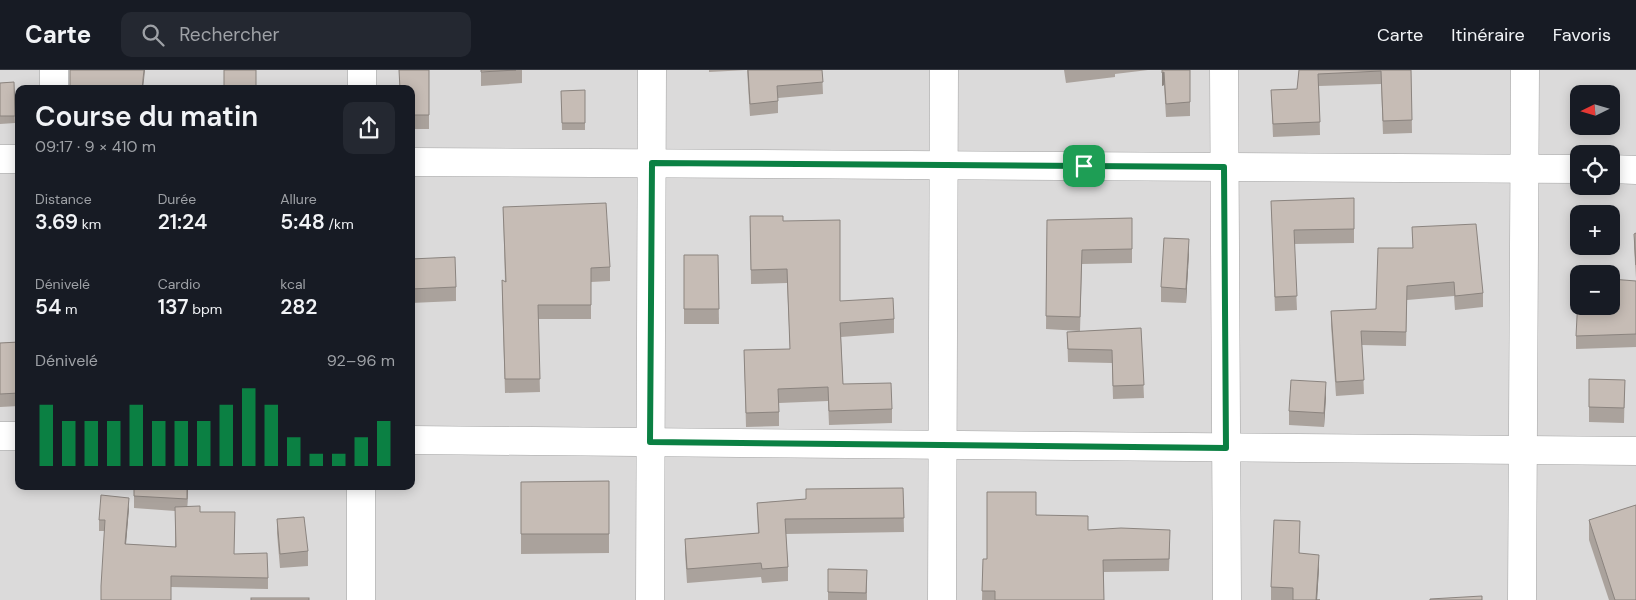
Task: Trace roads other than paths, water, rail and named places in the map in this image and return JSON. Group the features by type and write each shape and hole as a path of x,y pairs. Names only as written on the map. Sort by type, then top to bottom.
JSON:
{"street":[{"path":"54,70 54,85"},
{"path":"362,70 362,85"},
{"path":"650,600 652,70"},
{"path":"942,600 944,70"},
{"path":"1224,70 1226,600"},
{"path":"1522,600 1525,70"},
{"path":"0,159 15,159"},
{"path":"415,162 1570,169"},
{"path":"1620,169 1636,170"},
{"path":"0,436 15,436"},
{"path":"415,440 1636,451"},
{"path":"361,490 361,600"}]}
